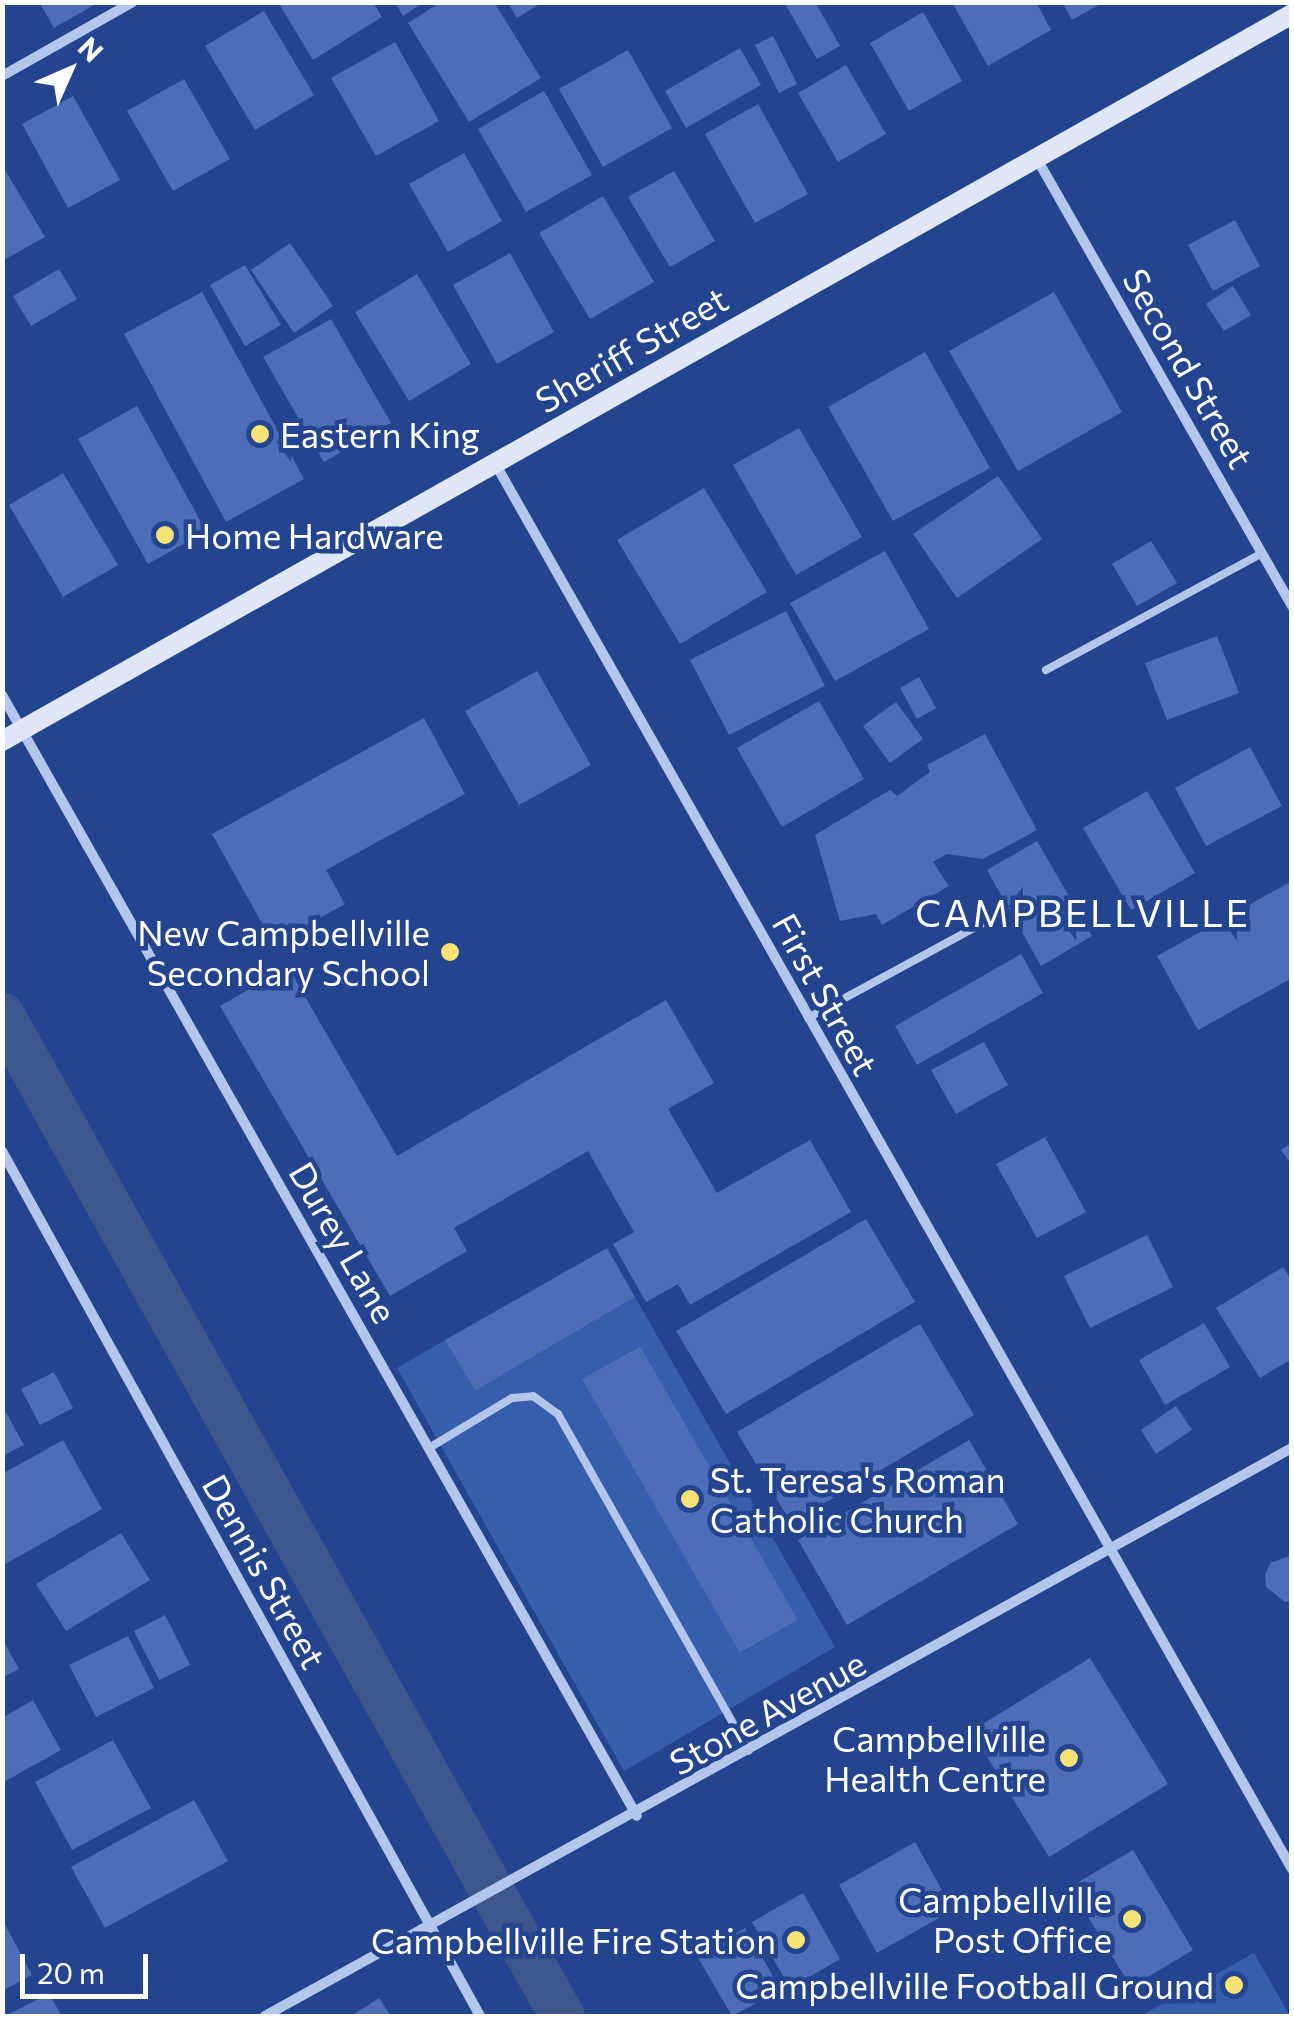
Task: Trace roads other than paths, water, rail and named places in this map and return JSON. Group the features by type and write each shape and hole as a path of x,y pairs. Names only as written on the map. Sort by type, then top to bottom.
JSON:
{"main road":[{"name":"Sheriff Street","path":"2,741 1292,14"}],"street":[{"path":"2,76 133,2"},
{"name":"Second Street","path":"1038,158 1292,606"},
{"name":"First Street","path":"496,465 1292,1870"},
{"name":"Durey Lane","path":"2,695 637,1816"},
{"name":"Dennis Street","path":"2,1151 480,2016"},
{"name":"Stone Avenue","path":"266,2016 637,1816 1292,1448"}],"lane":[{"path":"1046,670 1262,552"},
{"path":"808,1018 990,919"},
{"path":"429,1448 512,1398 533,1396 558,1414 750,1753"}],"waterway":[{"path":"2,1015 562,2016"}],"place":[{"name":"Eastern King","path":"260,434"},
{"name":"Home Hardware","path":"165,535"},
{"name":"New Campbellville Secondary School","path":"450,952"},
{"name":"St. Teresa's Roman Catholic Church","path":"690,1499"},
{"name":"Campbellville Health Centre","path":"1069,1758"},
{"name":"Campbellville Post Office","path":"1132,1919"},
{"name":"Campbellville Fire Station","path":"796,1940"},
{"name":"Campbellville Football Ground","path":"1234,1985"}],"district":[{"name":"CAMPBELLVILLE","path":"1083,912"}]}
